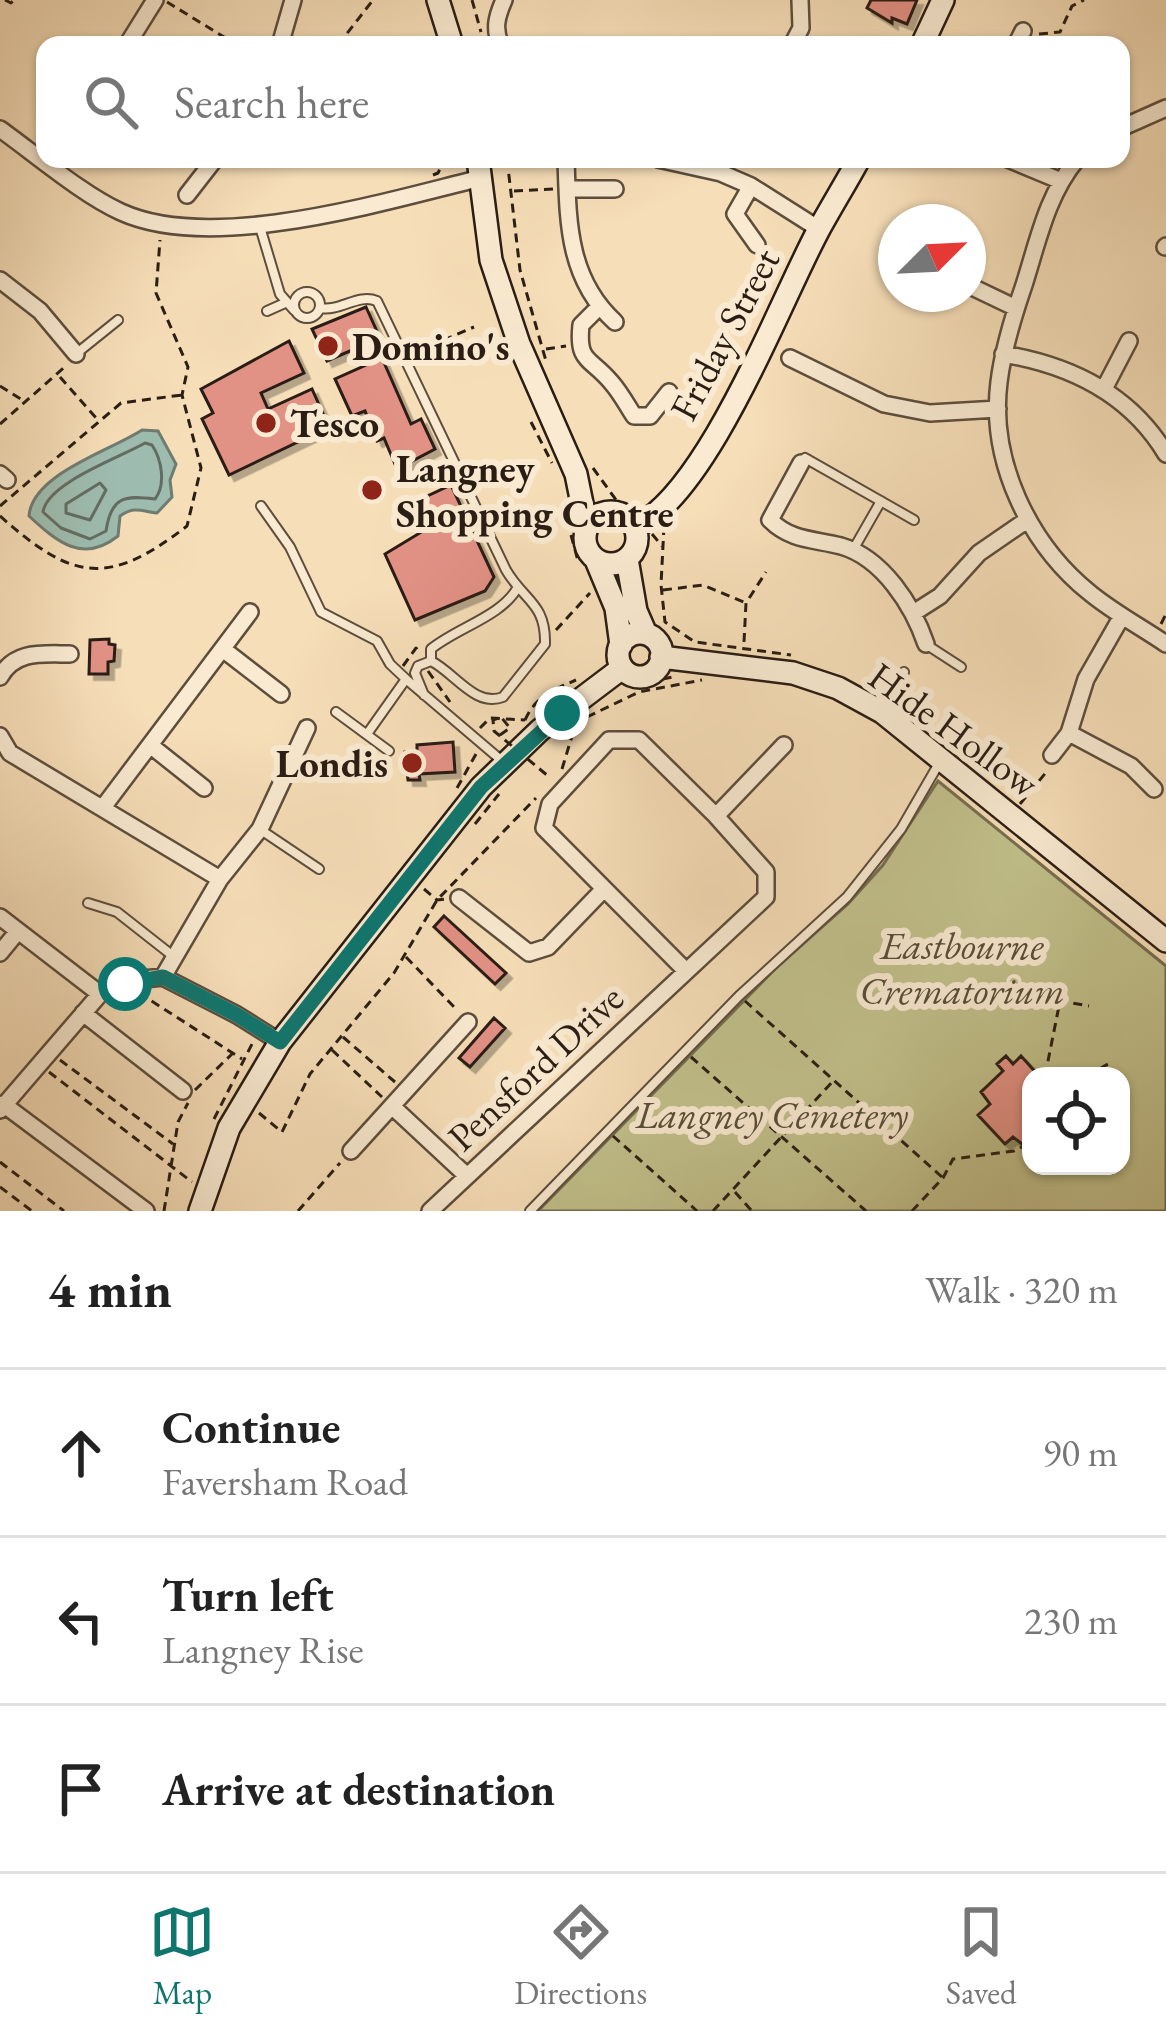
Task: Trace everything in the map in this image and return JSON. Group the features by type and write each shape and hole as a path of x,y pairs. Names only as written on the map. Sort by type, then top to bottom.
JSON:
{"main road":[{"path":"438,0 449,36"},
{"path":"926,36 943,0"},
{"path":"480,168 491,260 519,344 580,464 611,512"},
{"name":"Friday Street","path":"645,522 722,426 854,168"},
{"path":"579,527 611,512 645,522 627,560 636,611 662,657 649,675 634,676 621,657 616,608 591,566 579,527 580,464"},
{"path":"591,566 627,560"},
{"path":"200,1211 229,1129 280,1042 481,787 513,770 539,730 621,657 632,635 646,634"},
{"name":"Hide Hollow","path":"662,657 793,673 838,688 882,712 1166,941"}],"street":[{"path":"134,36 160,0"},
{"path":"282,36 292,0"},
{"path":"496,36 496,16 504,0"},
{"path":"796,36 800,0"},
{"path":"1130,124 1166,108"},
{"path":"0,129 36,151"},
{"path":"61,168 121,212 162,224 197,227 259,225 480,168"},
{"path":"187,195 207,168"},
{"path":"567,168 573,256 586,289 615,322"},
{"path":"698,168 751,186 819,229"},
{"path":"1030,168 1061,181"},
{"path":"1070,168 1061,181 1003,354 998,409 1012,482 1027,520 1060,564 1089,592 1166,644"},
{"path":"751,186 735,214 757,245"},
{"path":"568,189 610,190 608,210"},
{"path":"0,280 40,311 76,354"},
{"path":"986,294 1016,308"},
{"path":"599,307 581,325 584,360 610,380 634,416 650,416 669,392"},
{"path":"1105,389 1129,341"},
{"path":"1003,354 1063,368 1105,389 1140,418 1166,454"},
{"path":"790,358 884,404 930,413 998,409"},
{"path":"801,463 770,520 790,536 853,552 875,566 915,612 926,644"},
{"path":"915,612 940,596 980,553 1027,520"},
{"path":"104,806 250,612"},
{"path":"1052,755 1070,733 1086,680 1122,616"},
{"path":"224,650 281,694"},
{"path":"0,677 10,662 30,654 70,654"},
{"path":"163,977 220,879 260,830 307,728"},
{"path":"1070,733 1132,766 1154,789"},
{"path":"0,736 10,753 220,879"},
{"name":"Pensford Drive","path":"430,1211 766,897 766,872 716,816 638,740 609,740 550,804 544,828 686,971"},
{"path":"150,745 204,788"},
{"path":"716,816 784,745"},
{"path":"459,898 530,953 548,946 603,890"},
{"path":"0,917 100,994"},
{"path":"0,953 18,931"},
{"path":"146,1211 2,1107 100,994 125,984 163,977 280,1042"},
{"path":"82,1013 184,1091"},
{"path":"351,1151 468,1022"},
{"path":"394,1108 467,1176"}],"lane":[{"path":"259,225 285,303 308,318 320,308"},
{"path":"278,279 316,296 320,308"},
{"path":"294,310 301,293"},
{"path":"320,308 330,310 367,298 377,301 518,587 538,606 545,644 511,690 494,701 480,698 427,661"},
{"path":"267,311 285,303"},
{"path":"76,354 118,320"},
{"path":"801,463 805,458 914,520"},
{"path":"853,552 881,501"},
{"path":"261,506 290,547 321,612 377,640 402,675 513,770"},
{"path":"424,695 416,674 431,649 506,604 518,587"},
{"path":"926,644 961,667"},
{"path":"882,712 904,672"},
{"path":"367,734 402,675"},
{"path":"336,712 388,751"},
{"path":"530,1211 739,996 848,897 875,866 942,759"},
{"path":"260,830 319,869"},
{"path":"88,903 117,912 173,956"}],"path":[{"path":"5,0 14,0"},
{"path":"160,0 222,36"},
{"path":"345,36 373,0"},
{"path":"472,0 483,36"},
{"path":"476,10 483,0"},
{"path":"1038,36 1057,34 1072,7 1084,0"},
{"path":"418,180 440,168"},
{"path":"508,168 525,312"},
{"path":"512,191 568,189"},
{"path":"0,516 40,550 78,570 123,567 187,526 201,468 182,395 188,367 156,293 162,224"},
{"path":"520,270 548,371"},
{"path":"414,353 474,327"},
{"path":"544,350 579,343"},
{"path":"0,424 76,354"},
{"path":"58,374 98,421"},
{"path":"0,386 26,402"},
{"path":"1,502 121,403 182,395"},
{"path":"531,422 553,464"},
{"path":"580,464 619,504 645,522 662,546"},
{"path":"645,522 666,530 661,590 665,622 694,642 805,657"},
{"path":"579,527 575,557 591,566"},
{"path":"744,646 746,604 766,572"},
{"path":"661,590 704,585 746,604"},
{"path":"545,635 557,629 587,593 597,590"},
{"path":"402,675 416,648 454,708"},
{"path":"525,720 532,704 592,672"},
{"path":"557,738 638,692 706,680"},
{"path":"466,724 488,738 500,735 510,728 502,717 494,720 494,731 551,778 562,768 575,724"},
{"path":"470,830 513,770 538,752"},
{"path":"1011,815 1053,763 1052,755"},
{"path":"256,1111 282,1132 310,1074 404,955 437,901 538,796"},
{"path":"415,898 429,880"},
{"path":"423,888 437,901"},
{"path":"437,901 459,898"},
{"path":"404,955 468,1022"},
{"path":"125,984 244,1060"},
{"path":"1047,1067 1064,984"},
{"path":"739,996 943,1178"},
{"path":"1060,1001 1089,1006"},
{"path":"342,1036 406,1093"},
{"path":"331,1049 394,1108"},
{"path":"685,1052 866,1211"},
{"path":"164,1211 178,1122 195,1090 232,1053"},
{"path":"44,1058 174,1145"},
{"path":"44,1058 192,1182"},
{"path":"1103,1067 1108,1064"},
{"path":"713,1211 834,1080"},
{"path":"607,1131 697,1211"},
{"path":"912,1211 943,1178 953,1159 1022,1147"},
{"path":"298,1211 351,1151"},
{"path":"0,1162 60,1210"},
{"path":"0,1187 32,1211"},
{"path":"734,1191 752,1211"}],"green space":[{"name":"Eastbourne Crematorium","path":"938,781 1166,966 1166,1211 538,1211 775,969 848,904 883,865"}],"water":[{"path":"142,430 158,431 176,464 170,480 172,497 157,513 125,513 120,516 118,536 82,549 60,541 29,516 33,501 58,476"}],"building":[{"path":"871,0 917,0 907,24 892,18 892,23 867,8"},
{"path":"366,307 380,338 327,361 312,329"},
{"name":"Tesco","path":"289,341 304,373 261,393 268,409 312,389 329,427 229,475 202,419 213,413 201,389"},
{"path":"382,358 411,424 421,419 435,449 397,469 384,438 377,441 365,411 352,416 335,379"},
{"path":"451,485 494,577 485,591 415,620 385,554 433,525 421,499"},
{"path":"109,639 115,645 108,674 89,674 90,640"},
{"path":"453,742 455,772 419,774 420,780 408,780 405,752 417,752 417,745"},
{"path":"444,916 506,973 495,984 434,927"},
{"path":"494,1018 505,1028 470,1067 459,1058"},
{"path":"1006,1056 1013,1064 1021,1056 1031,1067 1022,1067 1022,1144 1013,1137 1005,1144 978,1115 990,1104 981,1092 1003,1071 997,1064"}],"place":[{"name":"Domino's","path":"328,346"},
{"name":"Tesco","path":"266,423"},
{"name":"Langney Shopping Centre","path":"372,490"},
{"name":"Londis","path":"412,763"}],"route":[{"path":"125,984 163,977 280,1042 481,787 562,713"}],"park label":[{"name":"Langney Cemetery","path":"772,1114"}]}
